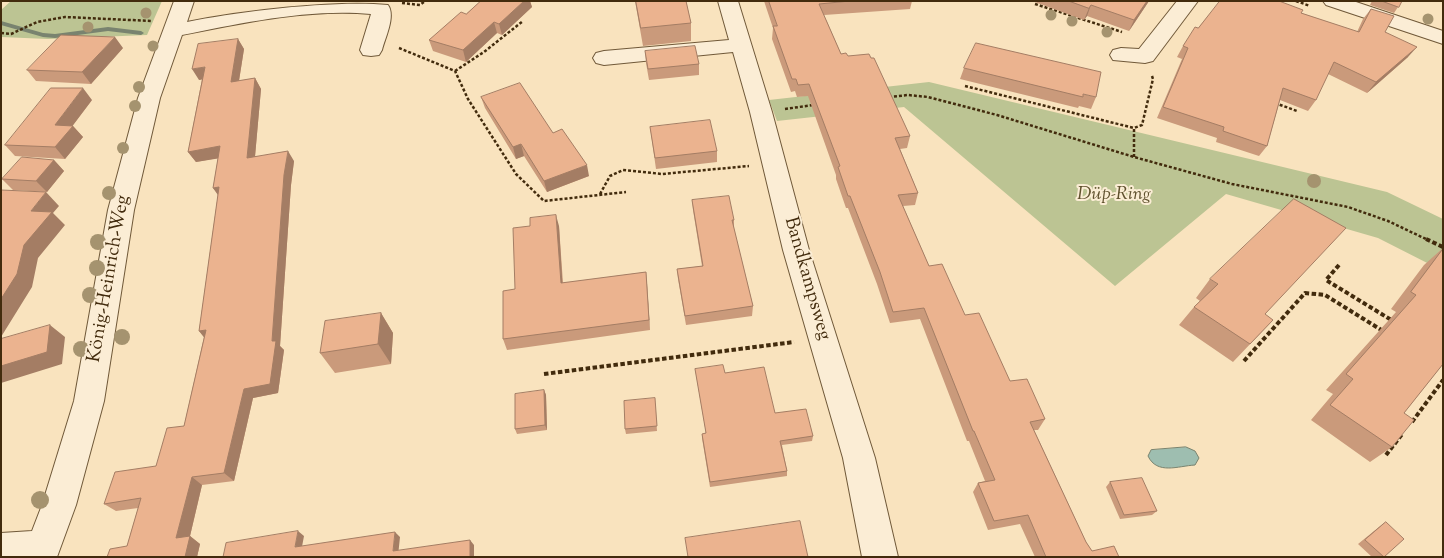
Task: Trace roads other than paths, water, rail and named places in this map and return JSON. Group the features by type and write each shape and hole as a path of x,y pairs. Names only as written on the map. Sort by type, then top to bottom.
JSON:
{"street":[{"name":"König-Heinrich-Weg","path":"41,553 59,505 89,401 121,210 149,98 184,1"},
{"name":"Bandkampsweg","path":"728,1 761,112 796,250 859,458 880,557"},
{"path":"1121,55 1150,50 1188,1"},
{"path":"1333,1 1443,38"},
{"path":"1391,21 1398,8 1406,1"},
{"path":"172,31 286,6 352,2 369,3 381,9 381,16 372,45"},
{"path":"604,58 741,45"},
{"path":"1,550 41,553"}],"waterway":[{"path":"1,23 43,35 55,36 108,29 141,33"}],"park label":[{"name":"Düp-Ring","path":"1114,196"}]}
